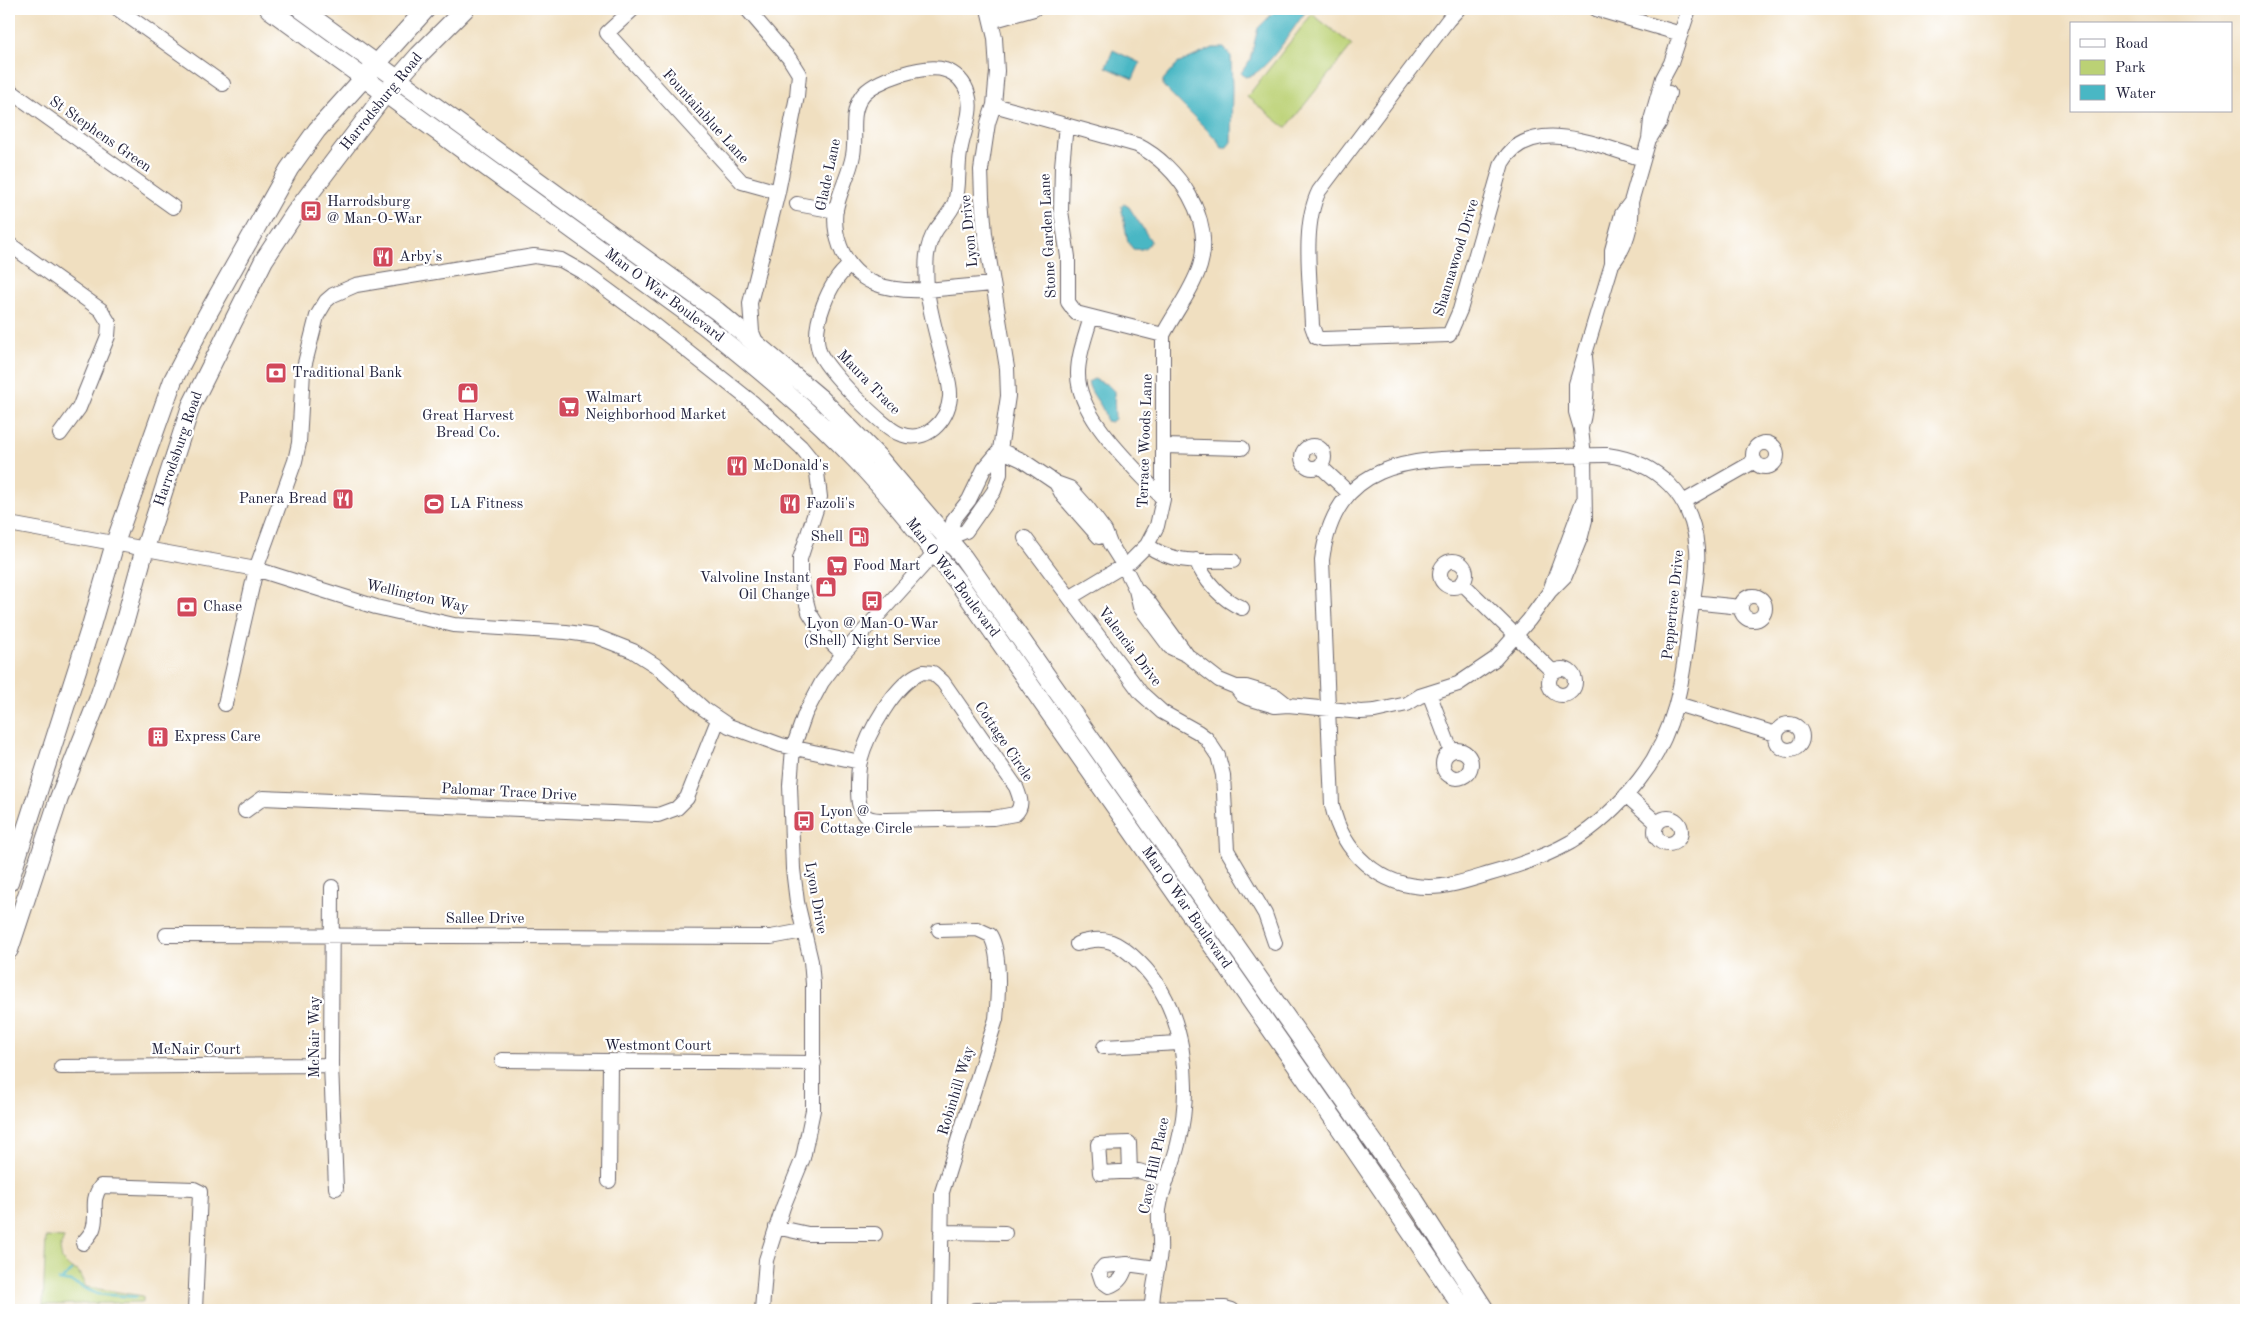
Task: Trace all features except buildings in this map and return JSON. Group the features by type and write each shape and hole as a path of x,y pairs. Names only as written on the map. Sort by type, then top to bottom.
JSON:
{"main road":[{"name":"Man O War Boulevard","path":"269,9 669,299 768,377 824,427 858,462 897,506 960,585 1321,1101 1464,1310"},
{"name":"Man O War Boulevard","path":"301,9 398,78 756,342 820,399 901,482 948,538 1234,942 1415,1202 1485,1310"},
{"name":"Harrodsburg Road","path":"9,882 88,635 115,543 173,380 207,314 289,169 317,130 376,62 426,9"},
{"name":"Harrodsburg Road","path":"9,950 59,798 101,691 126,617 191,406 259,269 295,213 398,78 465,9"}],"street":[{"path":"118,9 223,84"},
{"name":"Fountainblue Lane","path":"634,9 607,33 742,182 778,192"},
{"path":"747,9 789,58 799,74 797,96 778,192 750,303 752,332 756,342"},
{"path":"990,15 1034,9"},
{"name":"Shannawood Drive","path":"1458,9 1336,168 1319,191 1313,203 1309,224 1312,326 1316,336 1323,339 1449,334 1460,310 1502,163 1506,156 1524,142 1545,136 1563,136 1643,159"},
{"path":"1596,9 1681,34"},
{"path":"1000,450 1022,460 1056,483 1063,496 1098,537 1110,544 1136,590 1140,607 1170,647 1187,656 1218,680 1276,696 1288,705 1344,710 1359,704 1430,692 1489,653 1504,647 1515,636 1550,591 1584,500 1584,456 1581,429 1585,411 1587,383 1585,357 1612,264 1622,252 1632,217 1630,202 1649,139 1651,120 1663,78 1671,63 1689,9"},
{"name":"Lyon Drive","path":"762,1310 766,1260 776,1227 803,1158 813,1110 813,984 811,961 795,888 791,840 790,785 793,748 812,698 843,654 948,538 954,519 968,500 984,470 1000,450 1008,396 1007,368 985,234 981,170 988,123 994,105 997,58 990,15"},
{"name":"Glade Lane","path":"849,266 836,232 836,211 854,153 855,110 863,94 878,82 926,69 945,70 958,77 967,90 969,113 960,154 958,190 951,210 934,233 928,247 927,290"},
{"name":"St Stephens Green","path":"9,90 173,207"},
{"path":"994,105 1145,149 1181,183 1191,201 1202,231 1200,265 1192,286 1163,335"},
{"name":"Stone Garden Lane","path":"1066,126 1061,194 1068,257 1068,302 1076,313 1163,335"},
{"path":"797,204 836,211"},
{"path":"9,244 101,310 110,323 108,336 79,408 60,434"},
{"path":"225,704 256,569 299,442 303,371 317,316 326,301 342,290 356,286 543,256 570,264 651,322 752,402 790,436 810,458 817,473 820,497 800,559 800,577 809,612 824,636 843,654"},
{"path":"849,266 859,275 878,284 906,290 992,284"},
{"name":"Maura Trace","path":"849,266 836,278 828,295 818,328 819,353 835,376 874,414 889,428 907,436 916,436 934,429 945,417 950,396 927,290"},
{"path":"728,320 740,314 750,303"},
{"path":"1091,317 1078,372 1088,411 1100,429 1163,499"},
{"name":"Terrace Woods Lane","path":"1124,566 1147,545 1157,526 1163,499 1163,335"},
{"path":"1164,446 1242,448"},
{"name":"Peppertree Drive","path":"1607,455 1639,462 1666,480 1683,502 1693,526 1697,551 1683,676 1677,704 1662,743 1652,762 1626,796 1591,828 1552,852 1533,860 1443,886 1429,887 1402,884 1388,879 1366,865 1347,843 1340,831 1332,805 1322,560 1330,527 1349,493 1357,485 1384,469 1423,460 1607,455"},
{"path":"1683,502 1755,462"},
{"path":"1320,466 1349,493"},
{"name":"Wellington Way","path":"9,524 256,569 376,607 446,623 595,636 633,650 655,665 718,720 760,739 793,748"},
{"name":"Valencia Drive","path":"1025,538 1141,693 1162,712 1206,738 1218,756 1223,775 1227,850 1265,914 1275,943"},
{"path":"1147,545 1166,557 1233,561"},
{"path":"1196,560 1202,575 1230,604 1242,608"},
{"path":"1071,597 1124,566"},
{"path":"1462,583 1553,672"},
{"path":"1692,602 1741,607"},
{"name":"Cottage Circle","path":"928,672 937,676 943,682 1016,787 1020,797 1020,808 1015,814 1006,818 873,819 863,813 859,804 858,775 860,762 870,735 886,707 910,679 917,674 928,672"},
{"path":"1430,692 1451,751"},
{"path":"1677,704 1776,734"},
{"name":"Palomar Trace Drive","path":"245,811 263,798 658,815 677,808 687,798 718,720"},
{"path":"793,748 860,762"},
{"path":"1626,796 1657,823"},
{"name":"McNair Way","path":"332,887 331,1065 336,1188"},
{"name":"Robinhill Way","path":"939,930 977,929 990,935 995,948 998,1001 996,1018 942,1192 940,1310"},
{"name":"Sallee Drive","path":"166,935 332,934 771,937 803,931"},
{"name":"Cave Hill Place","path":"1077,944 1091,939 1106,940 1124,949 1136,959 1147,970 1164,994 1171,1008 1179,1042 1184,1082 1183,1118 1178,1145 1159,1209 1160,1245 1152,1308"},
{"path":"1104,1046 1179,1042"},
{"name":"Westmont Court","path":"502,1060 814,1063"},
{"path":"609,1181 610,1062"},
{"name":"McNair Court","path":"62,1067 331,1065"},
{"path":"1130,1172 1139,1171 1167,1180"},
{"path":"83,1243 93,1229 95,1194 101,1186 194,1189 200,1192 196,1310"},
{"path":"776,1227 808,1234 875,1234"},
{"path":"941,1232 1005,1233"},
{"path":"1127,1264 1156,1268"},
{"path":"974,1310 1152,1308 1226,1308 1232,1310"}],"green space":[{"path":"1312,14 1352,45 1286,128 1247,97"},
{"path":"46,1237 64,1238 60,1249 62,1260 70,1268 78,1271 86,1287 143,1296 143,1302 43,1305"}],"water":[{"path":"1277,9 1308,9 1271,59 1262,68 1245,77 1241,73 1250,60 1258,28"},
{"path":"1213,48 1224,48 1231,56 1231,142 1226,148 1222,148 1217,140 1163,86 1163,80 1177,64"},
{"path":"1113,50 1140,63 1133,79 1106,67"},
{"path":"1124,204 1129,207 1151,241 1144,248 1133,249 1128,242 1121,206"},
{"path":"1094,379 1108,385 1114,391 1115,419 1111,422 1106,421 1103,410 1088,382"}],"waterway":[{"path":"62,1279 72,1271"},
{"path":"58,1280 72,1282 97,1294 137,1297"}],"place":[{"name":"Harrodsburg @ Man-O-War","path":"311,211"},
{"name":"Arby's","path":"383,257"},
{"name":"Traditional Bank","path":"276,373"},
{"name":"Great Harvest Bread Co.","path":"468,393"},
{"name":"Walmart Neighborhood Market","path":"569,407"},
{"name":"McDonald's","path":"737,466"},
{"name":"Panera Bread","path":"343,499"},
{"name":"LA Fitness","path":"434,504"},
{"name":"Fazoli's","path":"790,504"},
{"name":"Shell","path":"859,537"},
{"name":"Food Mart","path":"837,566"},
{"name":"Valvoline Instant Oil Change","path":"826,587"},
{"name":"Lyon @ Man-O-War (Shell) Night Service","path":"872,601"},
{"name":"Chase","path":"187,607"},
{"name":"Express Care","path":"158,737"},
{"name":"Lyon @ Cottage Circle","path":"804,821"}]}
